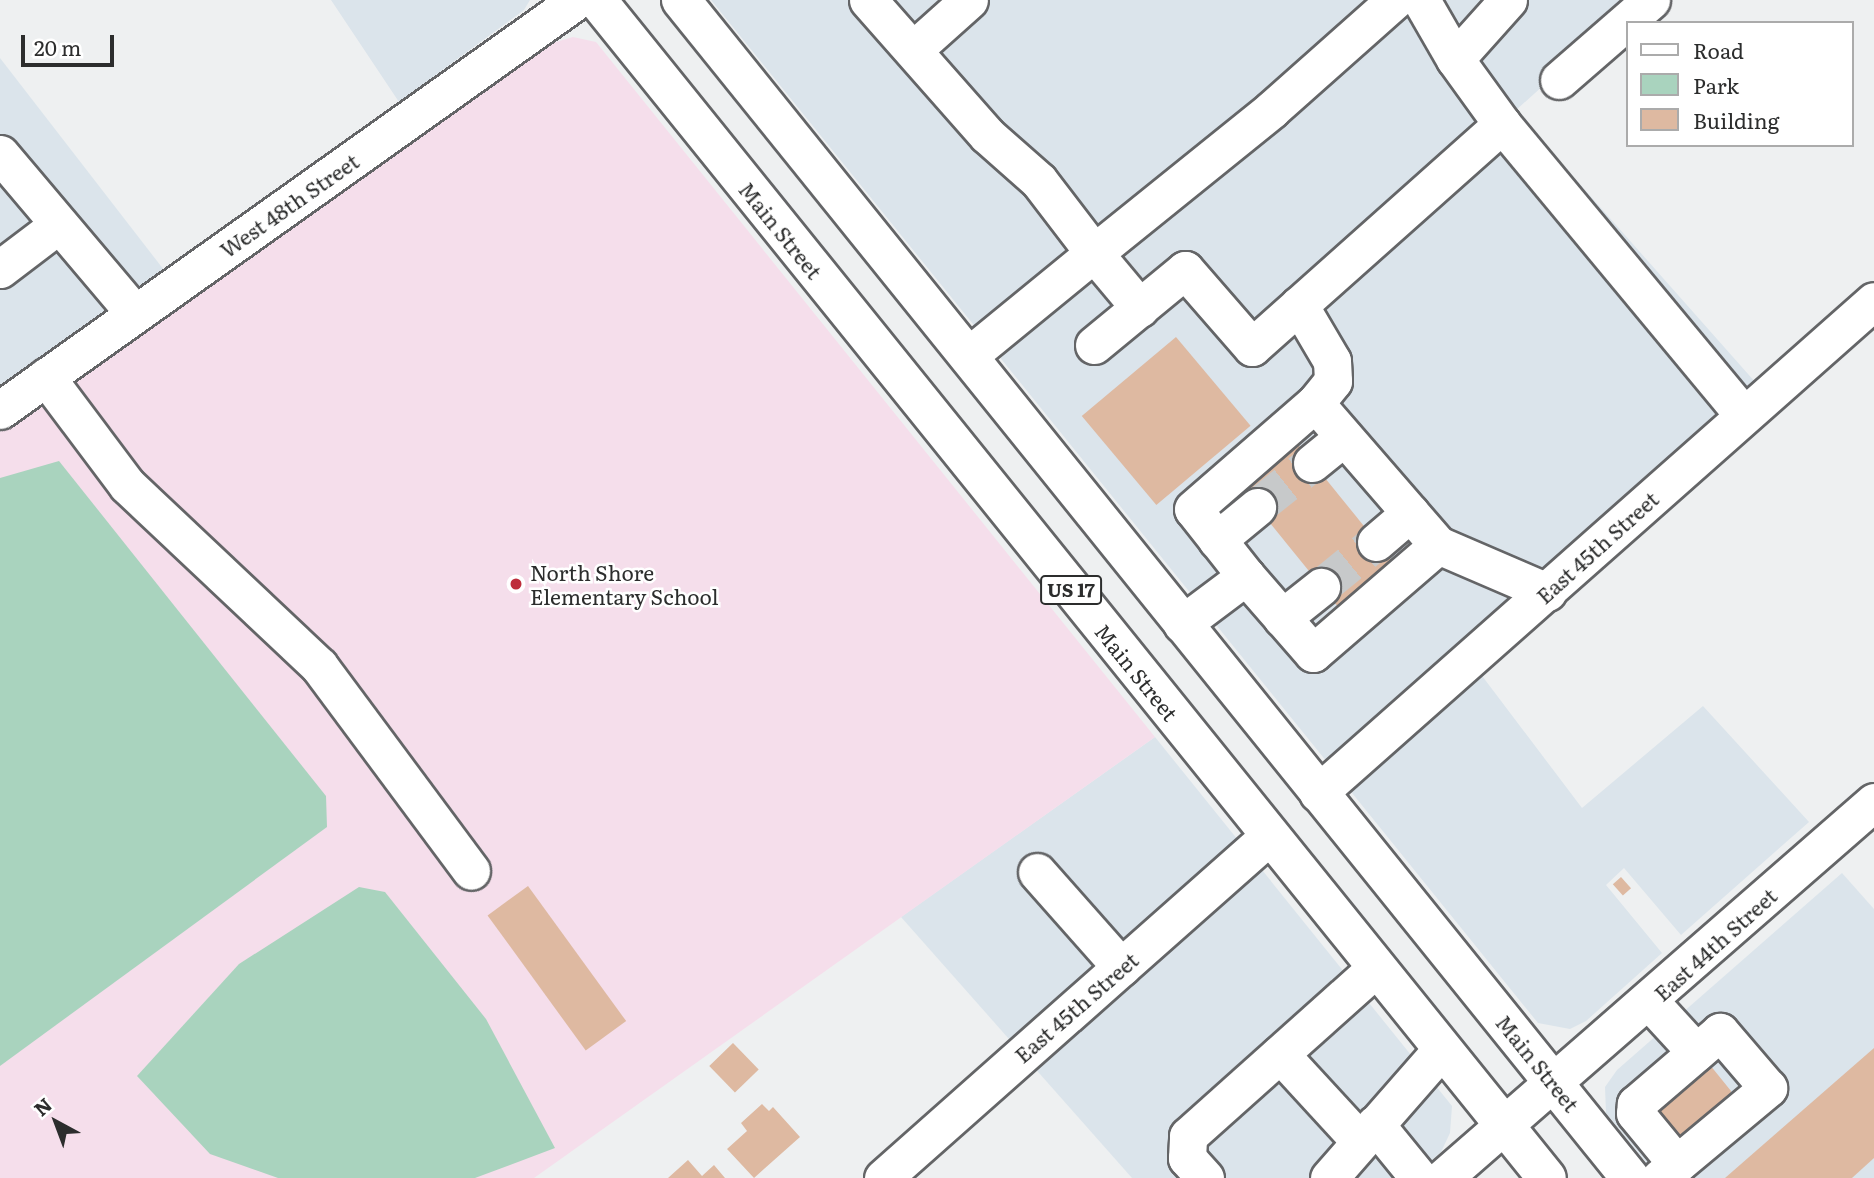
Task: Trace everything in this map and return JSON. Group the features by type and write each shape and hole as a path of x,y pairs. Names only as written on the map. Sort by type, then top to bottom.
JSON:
{"main road":[{"name":"Main Street","path":"597,0 1547,1178"},
{"name":"Main Street","path":"681,0 1630,1178"}],"street":[{"name":"West 48th Street","path":"0,410 578,0"},
{"path":"868,0 986,135 1039,181 1140,308"},
{"path":"913,50 969,0"},
{"path":"968,356 1271,110 1395,0"},
{"path":"1421,0 1455,59 1502,124 1744,415"},
{"path":"1455,59 1508,0"},
{"path":"1627,21 1651,0"},
{"path":"1559,80 1626,22"},
{"path":"1094,345 1185,270 1252,346 1502,124"},
{"path":"0,154 135,314"},
{"path":"0,269 58,225"},
{"name":"East 45th Street","path":"1318,793 1874,301"},
{"path":"1299,305 1332,361 1333,381 1315,403 1193,509 1246,576 1313,653 1438,545"},
{"path":"46,377 127,485 319,666 471,871"},
{"path":"1315,403 1438,545 1547,592"},
{"path":"1312,463 1344,437"},
{"path":"1217,540 1257,507"},
{"path":"1376,542 1410,513"},
{"path":"1182,624 1246,576"},
{"path":"1282,618 1321,587"},
{"name":"East 44th Street","path":"1443,1178 1650,1002 1874,802"},
{"name":"East 45th Street","path":"883,1178 1269,836"},
{"path":"1037,872 1121,967"},
{"path":"1205,1178 1187,1158 1188,1136 1376,968"},
{"path":"1650,1002 1696,1052"},
{"path":"1720,1032 1768,1088 1669,1171 1635,1114 1636,1104 1696,1052 1720,1032"},
{"path":"1329,1178 1442,1049"},
{"path":"1280,1054 1419,1178"}],"shaded area":[{"path":"331,0 530,0 524,10 399,102"},
{"path":"711,0 1638,0 1515,111 1756,383 1461,648 1582,808 1703,706 1809,822 1681,935 1624,868 1606,885 1662,953 1586,1021 1570,1029 1538,1023"},
{"name":"North Shore Elementary School","path":"573,37 596,42 1155,737 534,1178 0,1178 0,432 549,44"},
{"path":"0,58 164,270 0,387"},
{"path":"1155,737 1452,1106 1450,1133 1441,1152 1411,1178 1132,1178 901,917"},
{"path":"1842,873 1874,909 1874,1178 1659,1178 1606,1113 1605,1087 1617,1070"}],"green space":[{"path":"59,461 326,796 327,827 0,1066 0,478"},
{"path":"359,887 385,892 486,1019 555,1148 475,1178 278,1178 210,1154 137,1076 239,964"}],"building":[{"path":"1176,337 1251,426 1156,505 1082,416"},
{"path":"1291,436 1397,567 1342,611 1236,481"},
{"path":"1621,877 1631,888 1623,896 1613,884"},
{"path":"528,886 626,1021 586,1050 488,915"},
{"path":"733,1043 759,1070 735,1093 709,1066"},
{"path":"1874,1048 1874,1158 1852,1178 1725,1178"},
{"path":"1710,1065 1731,1091 1726,1112 1681,1148 1652,1113 1699,1068 1703,1071"},
{"path":"762,1104 769,1111 773,1107 800,1137 754,1178 727,1149 747,1131 741,1123"},
{"path":"688,1160 702,1176 714,1165 725,1178 668,1178"}],"tunnel":[{"path":"1257,507 1312,463"},
{"path":"1321,587 1376,542"}],"place":[{"name":"North Shore Elementary School","path":"516,584"}]}
